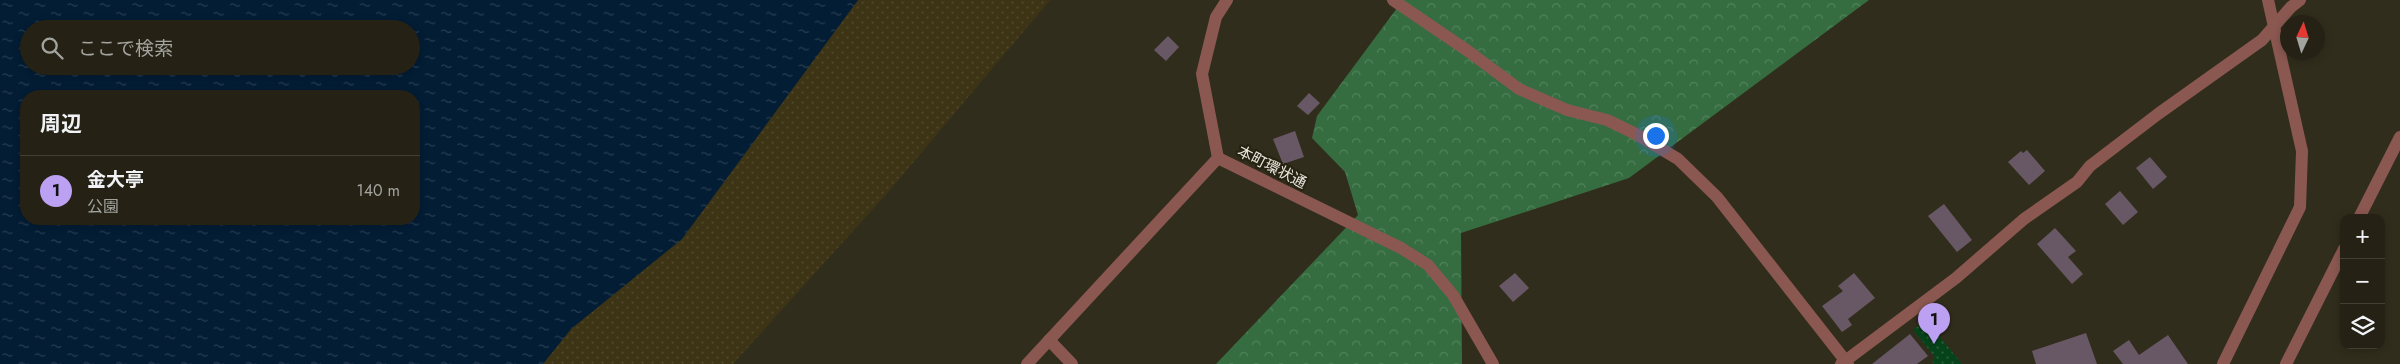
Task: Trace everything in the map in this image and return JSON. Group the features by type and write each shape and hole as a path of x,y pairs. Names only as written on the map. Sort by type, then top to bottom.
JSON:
{"street":[{"path":"1218,158 1202,74 1216,18 1227,0"},
{"path":"1393,0 1468,51 1519,89 1567,110 1607,120 1636,134 1678,159 1717,197 1845,363 1956,278 2024,219 2077,182 2090,166 2210,76 2262,40 2290,7 2300,0"},
{"path":"2223,364 2300,207 2302,151 2268,0"},
{"path":"2361,214 2400,137"},
{"name":"本町環状通","path":"1027,364 1218,158 1401,248 1428,265 1453,295 1493,364"},
{"path":"2286,364 2340,257"},
{"path":"1049,340 1072,364"}],"green space":[{"path":"1403,0 1869,0 1629,178 1461,233 1462,364 1216,364 1358,215 1345,172 1312,138 1317,116"},
{"path":"1926,320 1962,364 1934,364 1932,361 1935,357 1913,330"}],"sand":[{"path":"858,0 1050,0 890,190 733,364 543,364 571,329 682,239"}],"water":[{"path":"0,0 858,0 682,239 571,329 543,364 0,364"}],"building":[{"path":"1168,36 1179,47 1166,61 1154,50"},
{"path":"1309,93 1320,103 1308,115 1297,106"},
{"path":"1295,131 1304,157 1283,164 1273,139"},
{"path":"2027,150 2045,171 2029,185 2008,162 2021,151 2023,153"},
{"path":"2150,157 2167,177 2153,189 2136,168"},
{"path":"2120,191 2138,212 2123,225 2105,204"},
{"path":"1944,204 1972,240 1957,252 1928,216"},
{"path":"2055,228 2076,251 2068,257 2083,274 2072,284 2037,244"},
{"path":"1515,273 1529,288 1513,302 1499,286"},
{"path":"1854,273 1875,298 1848,319 1852,325 1842,332 1822,306 1843,291 1838,286"},
{"path":"2086,333 2097,364 2036,364 2032,351"},
{"path":"1910,334 1928,356 1917,364 1872,364"},
{"path":"2168,335 2188,364 2123,364 2113,351 2129,340 2139,355"}],"place":[{"name":"金大亭","path":"1934,344"}]}
